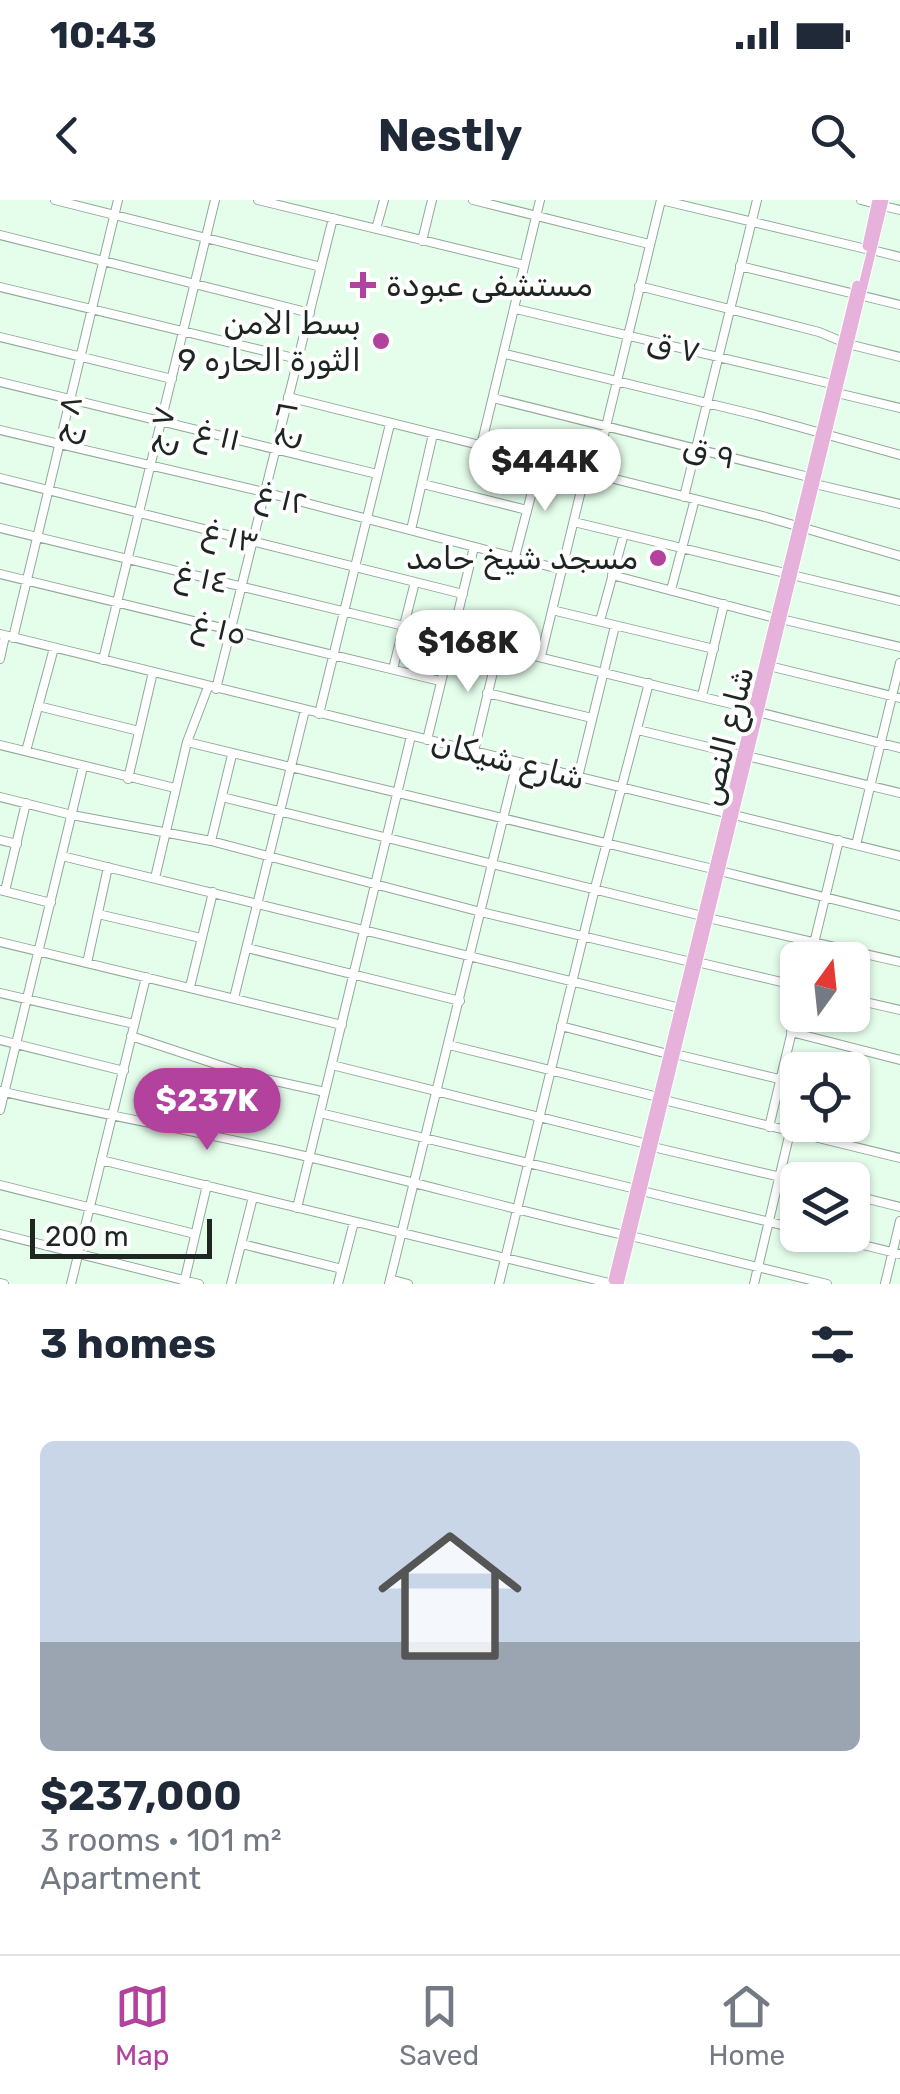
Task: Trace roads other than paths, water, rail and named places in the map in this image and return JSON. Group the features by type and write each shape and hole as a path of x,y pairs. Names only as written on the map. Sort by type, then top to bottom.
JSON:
{"main road":[{"name":"شارع النص","path":"616,1284 880,202"},
{"name":"شارع النص","path":"755,711 778,618"},
{"name":"شارع النص","path":"672,1054 694,962"}],"street":[{"path":"55,200 321,267"},
{"name":"٨ ج","path":"0,659 27,581 118,200"},
{"name":"٧ ج","path":"103,660 215,200"},
{"path":"258,200 524,264"},
{"path":"376,229 384,200"},
{"path":"422,241 432,200"},
{"path":"473,200 649,244"},
{"path":"481,446 540,200"},
{"path":"541,656 574,522 605,427 661,200 900,257"},
{"path":"684,497 757,200"},
{"path":"861,200 900,210"},
{"name":"٦ ج","path":"155,878 187,742 212,688 230,630 333,218"},
{"path":"0,236 310,313"},
{"path":"740,266 900,305"},
{"path":"639,286 900,357"},
{"path":"0,287 298,360"},
{"name":"٧ ق","path":"516,309 718,357 900,408"},
{"path":"0,337 172,378"},
{"path":"505,354 900,455"},
{"name":"١١ غ","path":"0,382 378,474"},
{"path":"288,398 766,517 900,556"},
{"name":"٩ ق","path":"493,398 900,504"},
{"path":"319,714 390,424"},
{"name":"١٢ غ","path":"0,430 264,492 562,570"},
{"path":"412,530 433,434"},
{"path":"515,558 540,462"},
{"name":"١٣ غ","path":"0,478 462,594"},
{"path":"424,484 527,510"},
{"path":"670,590 695,499"},
{"path":"574,522 900,601"},
{"name":"١٤ غ","path":"0,528 404,626"},
{"path":"600,621 624,534"},
{"path":"427,740 474,547"},
{"name":"١٥ غ","path":"0,574 440,682"},
{"path":"612,575 900,647"},
{"path":"393,669 415,582"},
{"path":"702,696 724,604"},
{"path":"552,610 714,649"},
{"path":"578,777 616,626"},
{"name":"شارع شيكان","path":"6,636 900,856"},
{"path":"452,636 900,748"},
{"path":"474,751 499,647"},
{"path":"26,751 54,648"},
{"path":"856,844 896,696 900,662"},
{"path":"769,666 896,696"},
{"path":"128,779 153,672"},
{"path":"499,1284 594,888 649,683"},
{"path":"488,693 592,718"},
{"path":"38,706 139,731"},
{"path":"234,998 305,710"},
{"path":"638,730 900,793"},
{"path":"297,1208 411,736"},
{"path":"187,742 900,916"},
{"path":"0,745 175,788"},
{"path":"212,841 232,754"},
{"path":"408,1284 389,1282 516,762"},
{"path":"0,1110 82,767"},
{"path":"222,796 900,962"},
{"path":"0,797 212,841 481,912 780,982"},
{"path":"26,803 3,891 51,903"},
{"path":"0,840 16,844"},
{"path":"815,941 838,840"},
{"path":"62,856 680,1008"},
{"path":"87,963 108,867"},
{"path":"190,988 214,892"},
{"path":"98,914 202,938"},
{"path":"0,942 342,1025"},
{"path":"247,948 460,1001"},
{"path":"72,1284 146,977"},
{"path":"0,993 134,1024"},
{"path":"870,1002 900,1010"},
{"path":"561,1026 780,1079 770,1127"},
{"path":"786,1052 791,1032 900,1060"},
{"path":"132,1036 252,1076 326,1092"},
{"path":"0,1040 124,1070"},
{"path":"449,1046 780,1130"},
{"path":"332,1065 779,1177"},
{"path":"2,1091 112,1118 201,1132 827,1284"},
{"path":"320,1114 780,1225"},
{"path":"754,1284 788,1142"},
{"path":"832,1142 900,1158"},
{"path":"101,1160 616,1284"},
{"path":"0,1185 195,1234"},
{"path":"184,1282 207,1185"},
{"path":"230,1284 253,1197"},
{"path":"870,1200 900,1207"},
{"path":"884,1284 896,1253 900,1221"},
{"path":"338,1284 354,1222"},
{"path":"0,1234 199,1284"},
{"path":"242,1244 342,1269"},
{"path":"870,1247 896,1253"}],"place":[{"name":"مستشفى عبودة","path":"363,285"},
{"name":"بسط الامن الثورة الحاره 9","path":"381,341"},
{"name":"مسجد شيخ حامد","path":"658,558"}]}
